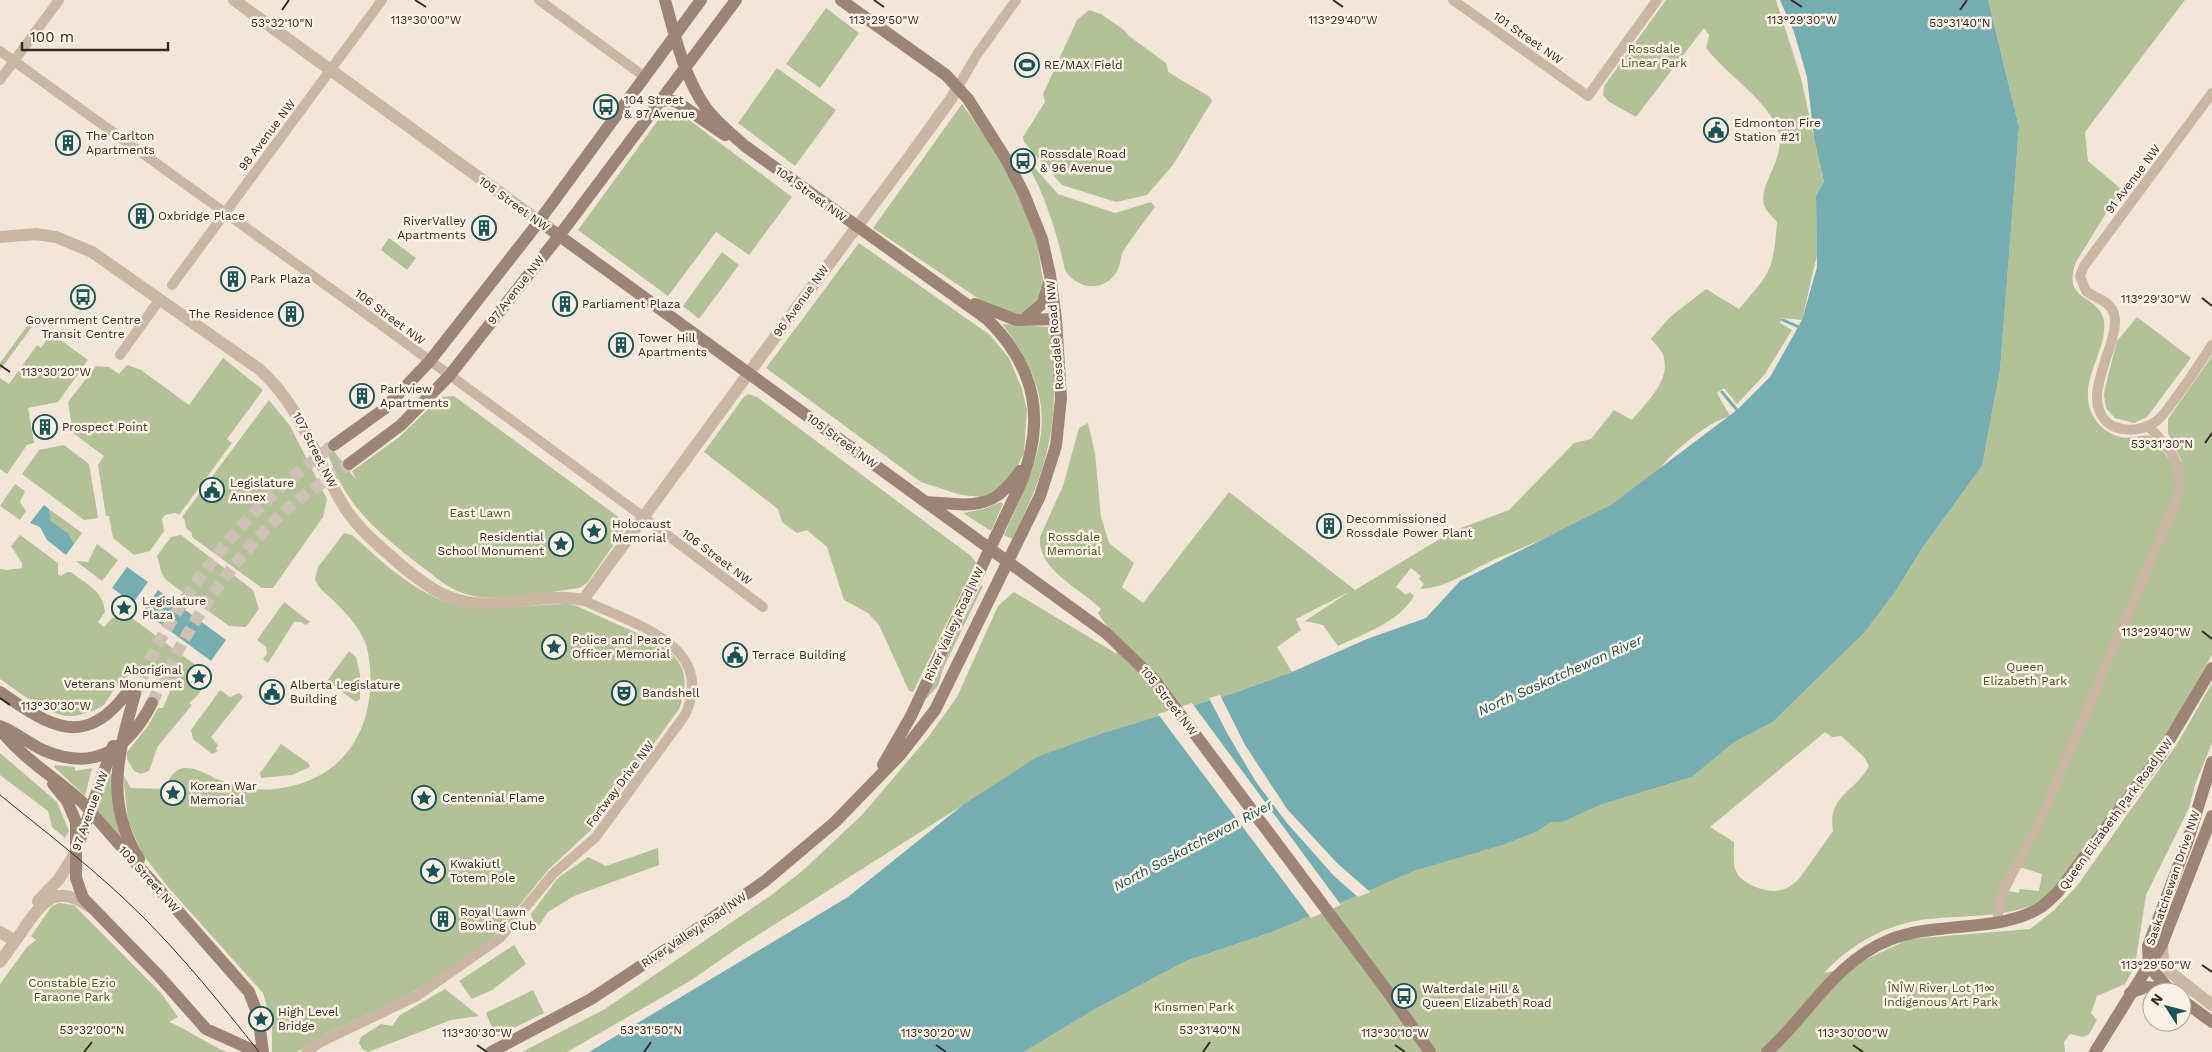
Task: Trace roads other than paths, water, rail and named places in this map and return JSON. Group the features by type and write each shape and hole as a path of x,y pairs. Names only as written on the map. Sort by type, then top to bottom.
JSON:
{"main road":[{"name":"104 Street NW","path":"665,0 674,36 685,67 706,109 745,146 961,300"},
{"name":"97 Avenue NW","path":"334,445 384,409 429,362 539,221 701,0"},
{"name":"97 Avenue NW","path":"349,464 401,425 448,376 558,236 736,0"},
{"name":"Rossdale Road NW","path":"841,0 946,75 958,87 1006,159 1024,194 1042,239 1050,275 1056,319 1061,398 1056,446 1040,496 1008,562"},
{"path":"661,101 670,100 677,102 709,126 745,146"},
{"name":"105 Street NW","path":"539,221 1106,633 1138,662 1159,686 1412,1026"},
{"path":"1023,320 1043,303 1050,275"},
{"path":"961,300 1002,316 1023,320 1056,319"},
{"path":"961,300 994,326 1021,365 1035,405 1035,436 1031,454 1020,485 990,548"},
{"path":"925,502 965,506 987,502 999,496 1008,487 1031,454"},
{"name":"River Valley Road NW","path":"876,778 911,716 990,548"},
{"name":"River Valley Road NW","path":"490,1052 591,999 765,881 835,822 900,755 935,710 1008,562"},
{"name":"Queen Elizabeth Park Road NW","path":"1767,1052 1790,1030 1836,975 1862,953 1892,938 1997,922 2029,913 2041,907 2058,892 2161,754 2212,668"},
{"name":"97 Avenue NW","path":"0,692 38,718 52,724 70,727 90,724 107,716 131,694 116,748 90,810 76,852"},
{"name":"97 Avenue NW","path":"0,728 15,731 31,743 55,754 86,758 116,748 138,728 152,703"},
{"name":"109 Street NW","path":"0,728 9,741 62,783 90,810 249,992 258,1015 263,1052"},
{"path":"116,748 117,799 120,820 131,847 154,885"},
{"path":"30,758 66,801 77,830 77,884 90,907 159,976 200,1023 218,1036 257,1052"},
{"name":"Saskatchewan Drive NW","path":"2149,966 2148,946 2187,843 2212,762"},
{"path":"2187,843 2201,820 2212,808"},
{"name":"Saskatchewan Drive NW","path":"2095,1052 2162,944 2212,816"},
{"path":"2149,966 2162,982"},
{"path":"2130,993 2142,988"},
{"path":"2192,1007 2212,1022"},
{"path":"1412,1026 1430,1052"},
{"path":"1412,1026 1442,1052"}],"street":[{"path":"0,80 59,0"},
{"name":"105 Street NW","path":"234,0 539,221"},
{"name":"98 Avenue NW","path":"172,285 382,0"},
{"path":"539,0 644,77"},
{"name":"96 Avenue NW","path":"583,600 856,226 952,99 976,56 1016,0"},
{"name":"101 Street NW","path":"1453,0 1588,96 1657,0"},
{"name":"106 Street NW","path":"0,52 224,212 763,607"},
{"name":"91 Avenue NW","path":"2152,423 2134,430 2119,429 2106,421 2098,410 2099,381 2115,321 2114,314 2107,303 2086,291 2081,281 2084,266 2212,93"},
{"name":"107 Street NW","path":"0,237 36,234 56,237 92,252 252,364 274,383 290,402 351,517 390,556 431,588 450,598 472,603 520,602 558,597 583,600"},
{"path":"120,355 160,299"},
{"path":"1997,922 2001,896 2049,800 2179,494 2176,458 2152,423 2212,346"},
{"name":"Fortway Drive NW","path":"306,1052 321,1042 417,996 500,938 553,874 595,838 685,715 691,699 692,682 688,666 680,651 659,636 583,600"},
{"name":"97 Avenue NW","path":"0,962 8,937 35,904 59,879 76,852"},
{"name":"97 Avenue NW","path":"8,937 51,898 59,895 72,897 90,907"},
{"path":"2162,944 2163,962 2166,968 2212,1005"}],"water":[{"name":"North Saskatchewan River","path":"1780,0 1988,0 2019,127 2000,370 1982,466 1923,547 1895,592 1865,632 1773,722 1733,743 1692,777 1603,804 1562,822 1551,822 1536,832 1503,845 1416,870 1275,931 1186,961 1095,1009 1024,1052 589,1052 848,897 964,804 1037,757 1103,733 1234,693 1292,672 1367,639 1426,618 1460,581 1611,505 1737,410 1770,377 1802,320 1817,267 1816,196 1824,182 1814,138 1807,77 1794,32"},
{"path":"44,505 49,509 51,521 68,533 74,544 66,555 47,540 40,527 30,523"},
{"path":"127,567 148,582 133,603 112,588"},
{"path":"158,590 226,640 211,661 143,611"}],"waterway":[{"path":"1783,320 1799,327"},
{"path":"1722,392 1737,410"}],"tunnel":[{"path":"135,694 167,628 220,551 240,528 284,485 334,445"},
{"path":"152,703 193,624 227,575 287,509 349,464"}],"tram line":[{"path":"0,795 90,869 142,916 173,948 259,1052"}],"place":[{"name":"RE/MAX Field","path":"1027,65"},
{"name":"104 Street & 97 Avenue","path":"606,107"},
{"name":"Edmonton Fire Station #21","path":"1716,130"},
{"name":"The Carlton Apartments","path":"68,143"},
{"name":"Rossdale Road & 96 Avenue","path":"1023,161"},
{"name":"Oxbridge Place","path":"141,216"},
{"name":"RiverValley Apartments","path":"484,228"},
{"name":"Park Plaza","path":"233,279"},
{"name":"Government Centre Transit Centre","path":"83,297"},
{"name":"Parliament Plaza","path":"565,304"},
{"name":"The Residence","path":"291,314"},
{"name":"Tower Hill Apartments","path":"621,345"},
{"name":"Parkview Apartments","path":"362,396"},
{"name":"Prospect Point","path":"45,427"},
{"name":"Legislature Annex","path":"212,490"},
{"name":"Decommissioned Rossdale Power Plant","path":"1329,526"},
{"name":"Holocaust Memorial","path":"594,531"},
{"name":"Residential School Monument","path":"561,544"},
{"name":"Legislature Plaza","path":"124,608"},
{"name":"Police and Peace Officer Memorial","path":"554,647"},
{"name":"Terrace Building","path":"735,655"},
{"name":"Aboriginal Veterans Monument","path":"199,677"},
{"name":"Alberta Legislature Building","path":"272,692"},
{"name":"Bandshell","path":"624,693"},
{"name":"Korean War Memorial","path":"173,793"},
{"name":"Centennial Flame","path":"424,798"},
{"name":"Kwakiutl Totem Pole","path":"433,871"},
{"name":"Royal Lawn Bowling Club","path":"443,919"},
{"name":"Walterdale Hill & Queen Elizabeth Road","path":"1404,996"},
{"name":"High Level Bridge","path":"261,1019"}],"park label":[{"name":"Rossdale Linear Park","path":"1654,56"},
{"name":"East Lawn","path":"480,513"},
{"name":"Rossdale Memorial","path":"1074,544"},
{"name":"Queen Elizabeth Park","path":"2025,674"},
{"name":"Constable Ezio Faraone Park","path":"72,990"},
{"name":"ÎNÎW River Lot 11∞ Indigenous Art Park","path":"1941,995"},
{"name":"Kinsmen Park","path":"1194,1007"}]}
